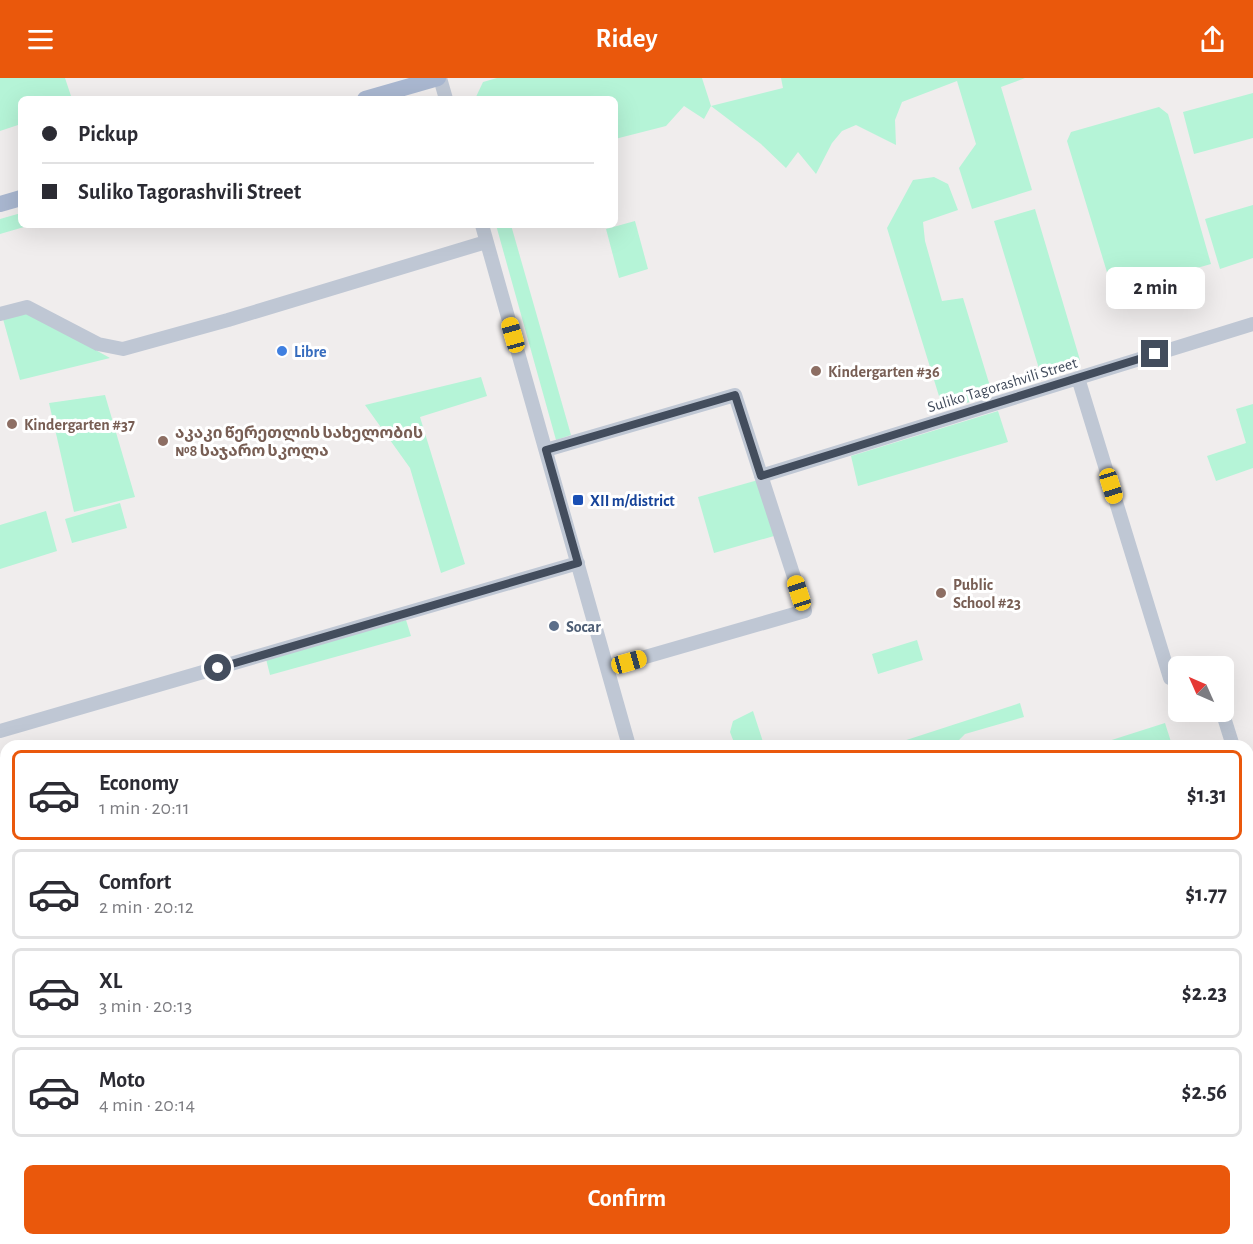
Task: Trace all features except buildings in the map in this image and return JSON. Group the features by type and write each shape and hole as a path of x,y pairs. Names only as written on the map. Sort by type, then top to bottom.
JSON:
{"main road":[{"path":"376,96 439,78"},
{"path":"0,204 18,199"}],"street":[{"path":"439,78 445,96"},
{"path":"483,228 627,740"},
{"path":"0,314 27,307 98,344 123,349 228,321 486,242"},
{"name":"Suliko Tagorashvili Street","path":"761,476 1253,324"},
{"path":"1078,378 1168,671"},
{"path":"546,450 735,395 805,611 607,668"},
{"path":"0,731 578,563"},
{"path":"1225,722 1231,740"}],"green space":[{"path":"0,78 65,78 71,96 18,96 18,125 0,131"},
{"path":"497,78 702,78 711,106 704,119 684,106 666,126 618,138 618,96 476,96 483,82"},
{"path":"781,78 1025,78 1001,87 1032,190 972,209 959,168 976,144 957,81 902,102 895,120 896,145 856,125 842,131 832,143 816,174 798,152 786,168 761,144 711,106 783,88"},
{"path":"1253,93 1253,138 1194,154 1183,112"},
{"path":"1159,107 1168,114 1211,264 1162,278 1149,274 1117,285 1110,282 1067,141 1071,132"},
{"path":"934,177 948,184 958,210 923,222 925,241 942,301 963,298 993,396 943,409 887,228 913,180"},
{"path":"1253,205 1253,258 1220,269 1205,219"},
{"path":"1035,209 1080,360 1040,372 994,221"},
{"path":"18,214 18,228 21,228 0,234 0,219"},
{"path":"635,221 648,269 619,278 606,229 618,228 618,226"},
{"path":"497,228 512,228 571,435 556,440"},
{"path":"27,312 110,358 20,380 3,319"},
{"path":"481,377 487,396 420,417 465,564 441,573 410,468 365,405"},
{"path":"105,395 135,497 74,512 49,403"},
{"path":"1253,404 1253,468 1216,481 1207,456 1246,443 1236,409"},
{"path":"998,411 1008,442 858,486 851,456"},
{"path":"758,480 774,536 714,553 698,497"},
{"path":"120,503 127,528 72,543 65,519"},
{"path":"46,511 57,551 0,569 0,525"},
{"path":"406,620 411,636 270,675 266,659"},
{"path":"917,640 923,660 878,674 872,654"},
{"path":"1020,703 1024,717 965,734 959,740 906,740"},
{"path":"753,711 762,740 733,740 730,732 733,721"},
{"path":"1165,723 1170,740 1112,740"}],"place":[{"name":"Libre","path":"282,351"},
{"name":"Kindergarten #36","path":"816,371"},
{"name":"Kindergarten #37","path":"12,424"},
{"name":"აკაკი წერეთლის სახელობის №8 საჯარო სკოლა","path":"163,441"},
{"name":"XII m/district","path":"578,500"},
{"name":"Public School #23","path":"941,593"},
{"name":"Socar","path":"554,626"}],"route":[{"path":"218,668 578,563 546,450 735,395 761,476 1155,354"}]}
